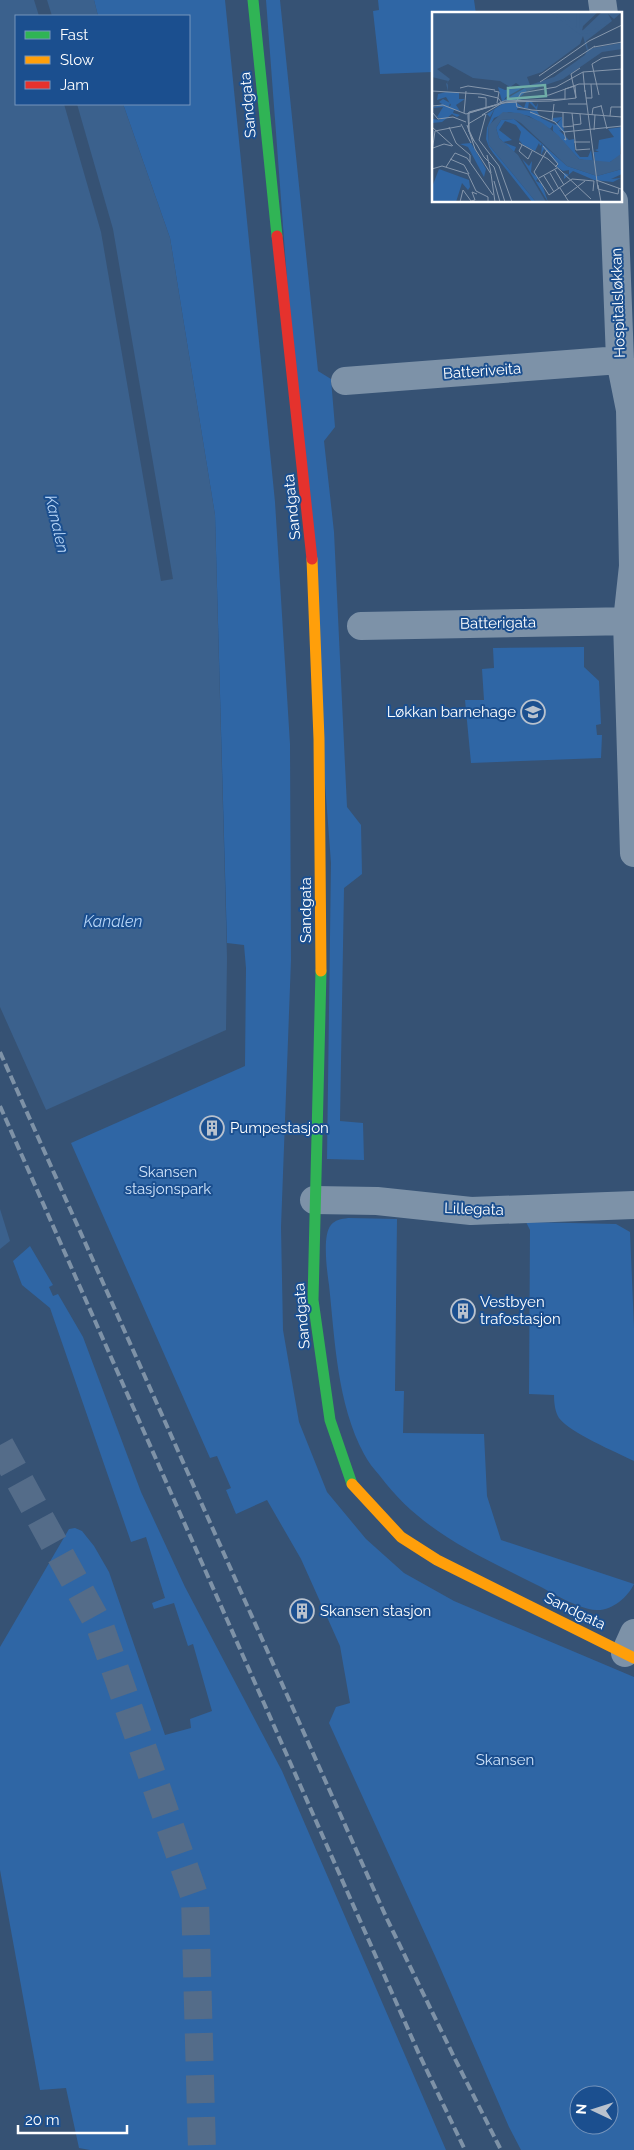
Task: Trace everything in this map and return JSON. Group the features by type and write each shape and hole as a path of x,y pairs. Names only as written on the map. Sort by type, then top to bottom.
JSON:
{"main road":[{"name":"Sandgata","path":"253,0 312,552 319,739 321,950 313,1300 330,1420 353,1486 401,1538 437,1560 631,1648"}],"street":[{"name":"Hospitalsløkkan","path":"614,202 620,360 630,410 633,566 631,621 634,853"},
{"name":"Batteriveita","path":"345,381 620,360"},
{"name":"Batterigata","path":"361,626 631,621"},
{"name":"Lillegata","path":"314,1200 377,1201 472,1211 634,1205"}],"green space":[{"path":"94,0 225,0 275,502 290,744 291,960 281,1227 283,1330 299,1422 327,1492 366,1539 404,1573 454,1601 634,1677 634,2150 521,2150 509,2127 436,1958 329,1723 336,1707 350,1703 340,1646 301,1559 267,1500 236,1514 226,1490 231,1488 217,1456 210,1458 71,1143 245,1066 246,968 244,945 227,943 215,515 170,238 123,105 190,105 190,15 98,15"},
{"path":"266,0 280,0 318,371 331,379 335,427 324,441 334,532 347,807 361,825 362,874 344,888 340,1121 363,1123 364,1160 327,1159 331,863"},
{"path":"378,0 474,0 476,12 432,12 432,72 380,74 373,11 379,10"},
{"name":"Løkkan barnehage","path":"584,647 584,667 599,681 601,724 596,725 597,735 602,735 601,758 471,763 465,700 484,700 482,669 494,668 493,648"},
{"path":"348,1218 397,1219 395,1391 404,1391 403,1433 484,1434 487,1496 501,1540 634,1584 628,1594 619,1602 602,1610 581,1607 472,1552 432,1527 414,1512 396,1495 369,1463 355,1434 343,1393 326,1262 328,1230 334,1222"},
{"path":"526,1222 616,1224 630,1232 634,1328 634,1461 583,1436 565,1424 557,1413 554,1395 529,1394 530,1230"},
{"path":"30,1246 53,1285 49,1287 53,1296 58,1294 83,1337 141,1492 185,1587 282,1771 446,2150 90,2150 79,2148 66,2088 40,2090 0,1870 0,1647 69,1529 75,1528 82,1531 94,1546 109,1572 165,1735 191,1728 190,1719 212,1711 193,1644 188,1646 174,1603 154,1609 152,1603 165,1598 146,1537 131,1542 50,1308 22,1285 13,1261"}],"water":[{"name":"Kanalen","path":"0,0 94,0 98,15 15,15 15,105 123,105 170,238 215,515 227,958 226,1030 46,1110 0,1151"},
{"path":"0,1209 10,1241 0,1249"}],"pier":[{"path":"34,0 47,0 52,15 39,15"},
{"path":"64,105 77,105 113,229 173,579 161,581 101,232"},
{"path":"0,1007 47,1112 0,1154"}],"tunnel":[{"path":"0,1445 101,1629 195,1898 202,2150"}],"railway":[{"path":"0,1052 387,1919 501,2150"},
{"path":"0,1106 419,2054 465,2150"}],"traffic: fast":[{"path":"253,0 277,236"},
{"path":"321,971 313,1300 330,1420 352,1484"}],"traffic: slow":[{"path":"312,559 319,739 321,971"},
{"path":"352,1484 401,1537 437,1560 634,1658"}],"traffic: jam":[{"path":"277,236 312,559"}],"place":[{"name":"Løkkan barnehage","path":"533,712"},
{"name":"Pumpestasjon","path":"212,1128"},
{"name":"Vestbyen trafostasjon","path":"463,1311"},
{"name":"Skansen stasjon","path":"302,1611"}],"park label":[{"name":"Skansen stasjonspark","path":"168,1180"},
{"name":"Skansen","path":"505,1760"}]}
